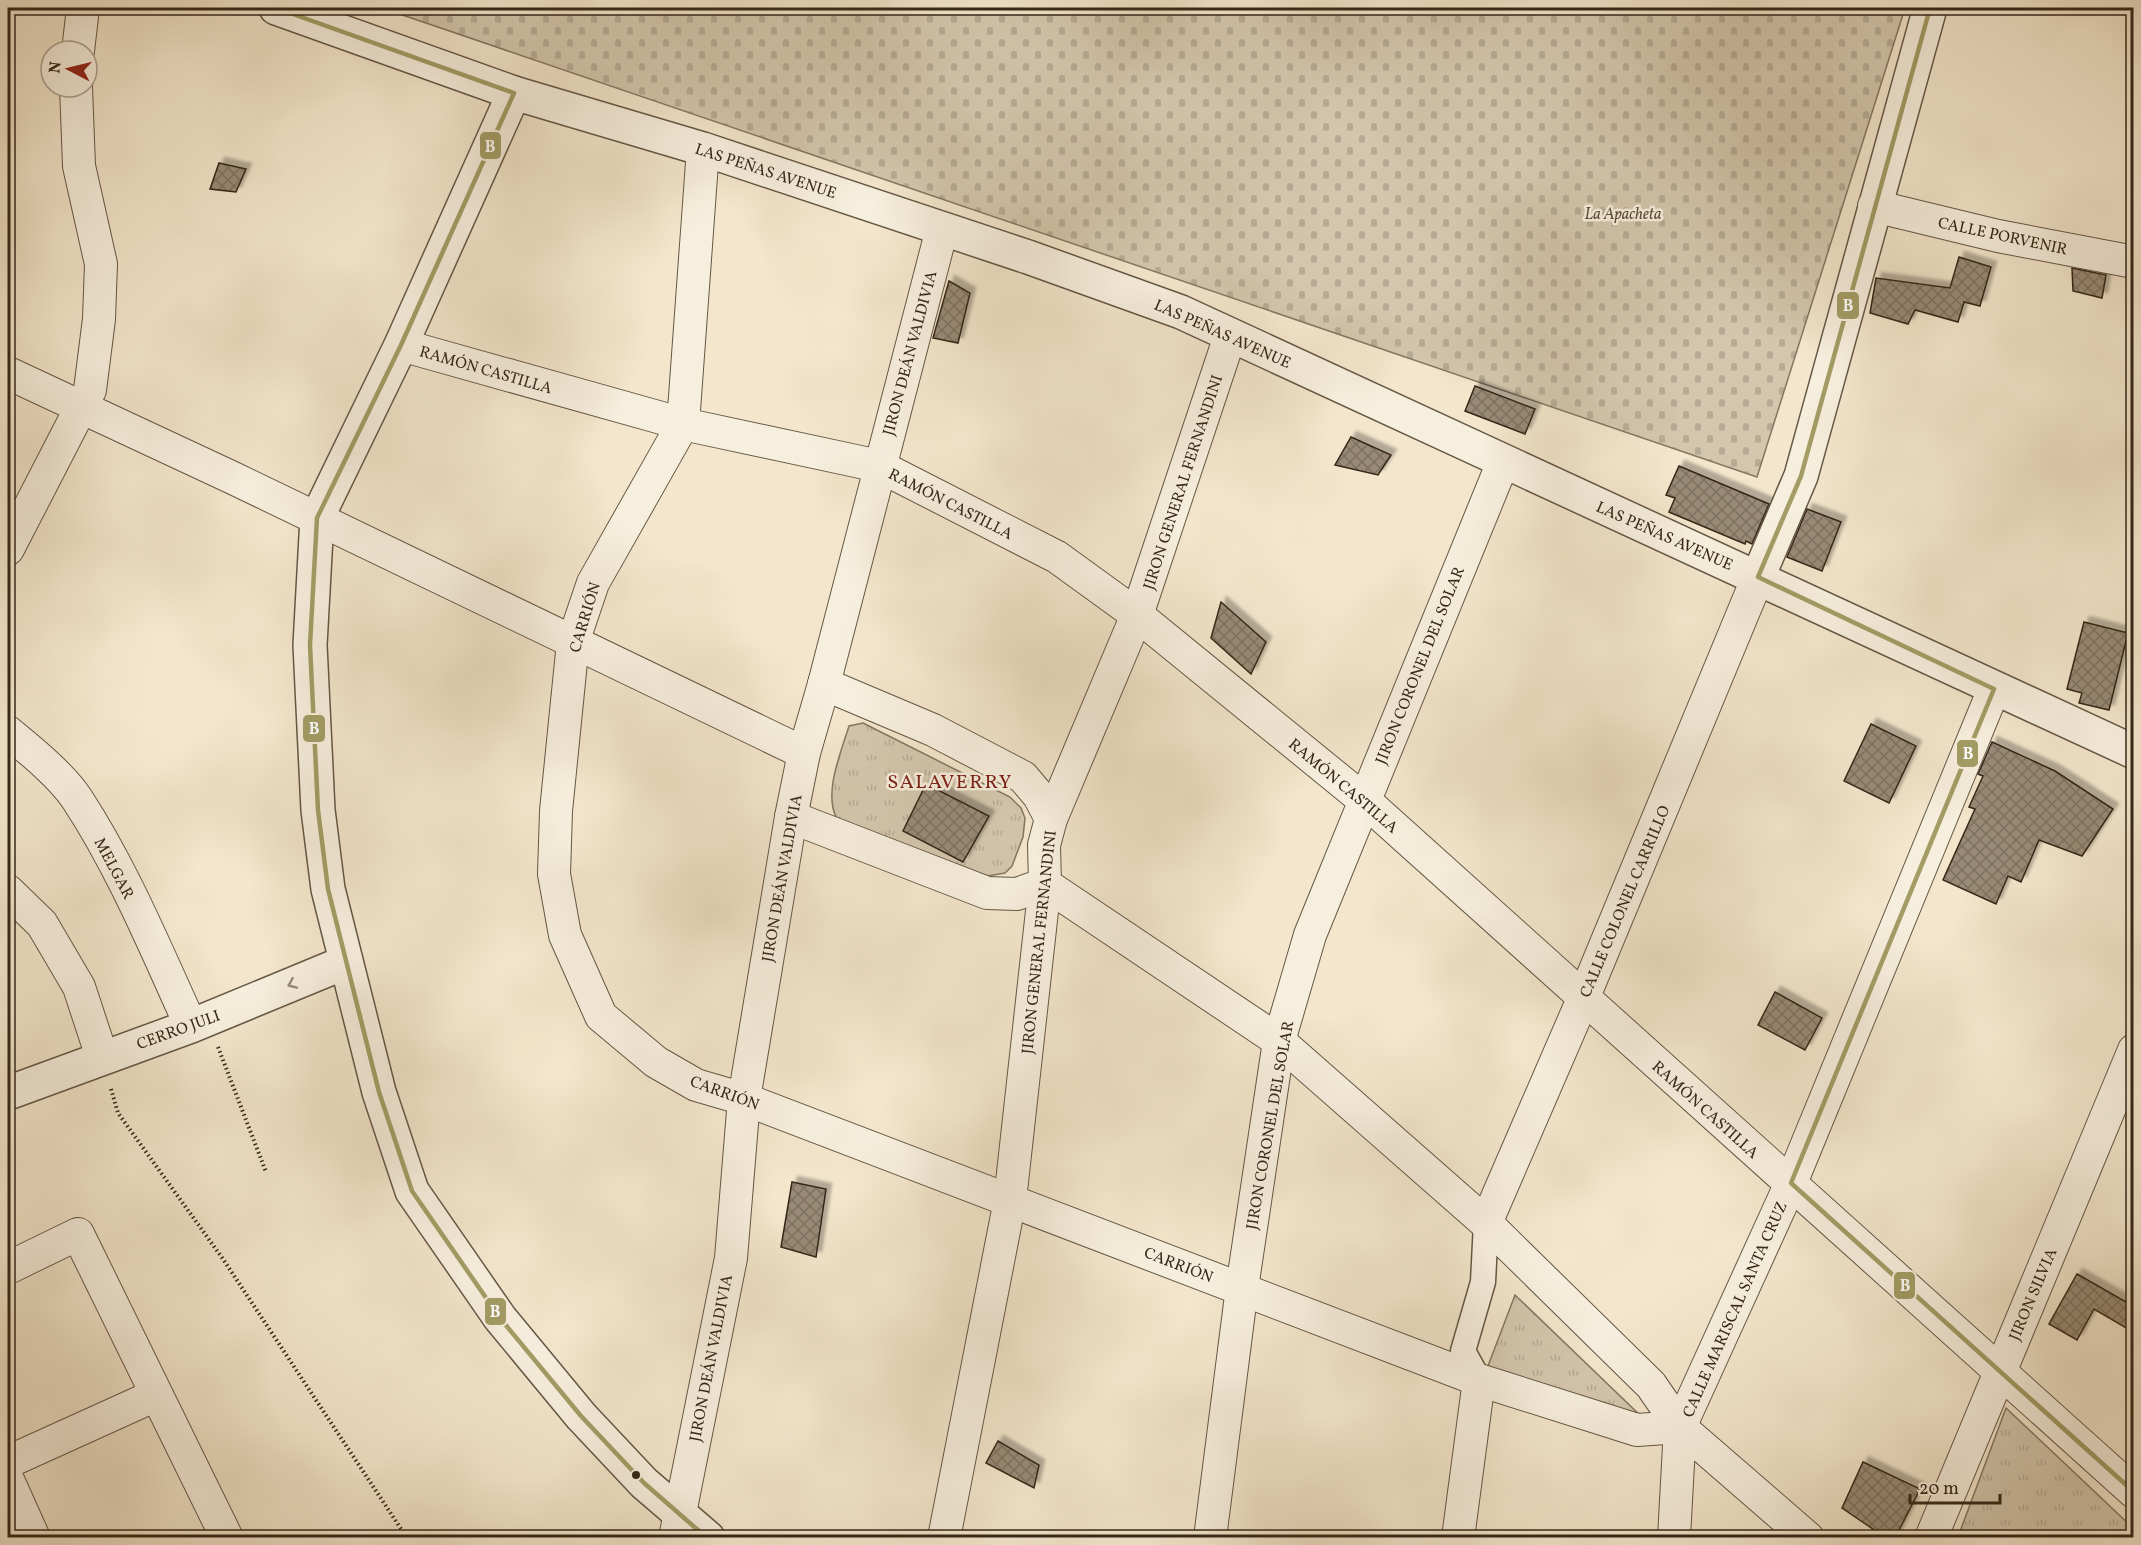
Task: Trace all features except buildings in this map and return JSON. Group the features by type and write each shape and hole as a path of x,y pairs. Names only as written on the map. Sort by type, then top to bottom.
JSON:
{"street":[{"path":"79,39 83,8"},
{"name":"LAS PEÑAS AVENUE","path":"276,8 514,93 703,149 1103,283 1181,312 1503,462 1758,577 1994,689 2132,745"},
{"path":"1758,577 1801,476 1930,8"},
{"path":"514,93 401,345 317,518 310,645 318,810 328,889 379,1092 412,1191 500,1318 581,1416 644,1483 677,1526 708,1538"},
{"path":"8,549 82,407 90,390 92,378 99,319 101,264 79,166 76,99"},
{"name":"CARRIÓN","path":"703,149 683,424 593,584 573,642 556,811 554,874 565,935 601,1016 656,1062 696,1085 744,1099 1479,1380 1637,1430 1680,1427"},
{"name":"CALLE PORVENIR","path":"1874,206 1998,236 2133,262"},
{"name":"JIRON DEÁN VALDIVIA","path":"677,1526 730,1258 744,1099 804,753 942,229"},
{"name":"JIRON GENERAL FERNANDINI","path":"944,1538 1010,1200 1045,884 1044,845 1051,819 1137,615 1230,336"},
{"name":"RAMÓN CASTILLA","path":"401,345 683,424 879,466 1057,557 1137,615 1364,800 2133,1492"},
{"path":"8,374 317,518 804,753"},
{"name":"JIRON CORONEL DEL SOLAR","path":"1210,1538 1242,1288 1279,1041 1310,935 1503,462"},
{"name":"CALLE COLONEL CARRILLO","path":"1486,1223 1583,999 1758,577"},
{"path":"824,684 933,730 1023,777 1039,796 1051,819"},
{"name":"CALLE MARISCAL SANTA CRUZ","path":"1674,1538 1680,1427 1791,1183 1994,689"},
{"name":"MELGAR","path":"8,732 28,748 76,797 199,1023"},
{"path":"791,818 987,893 1017,894 1045,884 1279,1041 1486,1223 1651,1385 1680,1427 1808,1538"},
{"path":"8,891 42,924 80,987 102,1057"},
{"name":"CERRO JULI","path":"8,1093 199,1023 346,962"},
{"name":"JIRON SILVIA","path":"1931,1538 2133,1050"},
{"path":"1458,1538 1479,1380 1463,1351 1483,1282 1486,1223"},
{"path":"8,1268 78,1234 227,1538"},
{"path":"8,1462 156,1395"},
{"path":"8,1480 34,1538"}],"path":[{"path":"199,1023 267,1172"},
{"path":"102,1057 118,1113 223,1260 407,1538"}],"green space":[{"name":"La Apacheta","path":"382,8 1905,8 1757,477"},
{"path":"863,723 1010,797 1021,808 1025,818 1023,837 1012,866 1005,873 988,876 837,819 832,798 838,760 849,726"},
{"path":"1515,1295 1644,1419 1480,1387"},
{"path":"2006,1408 2133,1528 2133,1537 1958,1537"}],"transit line":[{"name":"B","path":"276,8 514,93 401,345 317,518 310,645 318,810 328,889 379,1092 412,1191 500,1318 581,1416 644,1483 707,1538"},
{"name":"B","path":"1930,8 1801,476 1758,577 1994,689 1791,1183 2134,1492"}],"district":[{"name":"SALAVERRY","path":"950,781"}]}
